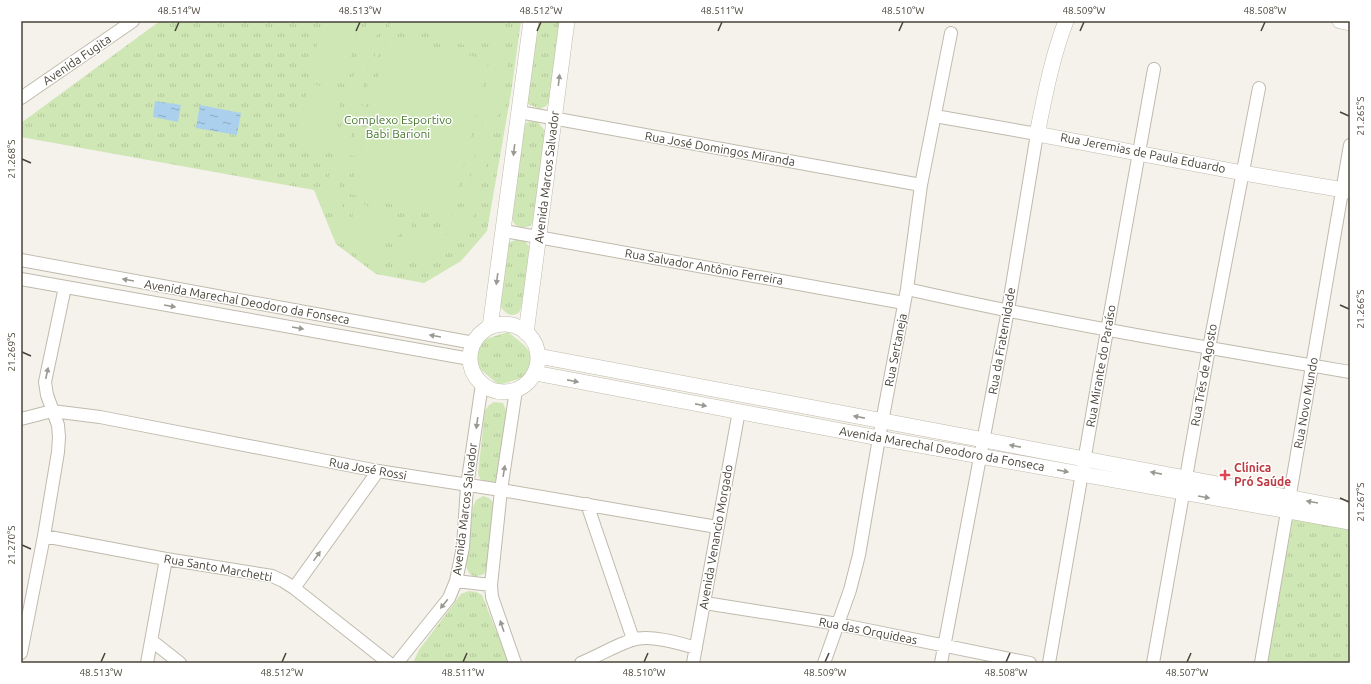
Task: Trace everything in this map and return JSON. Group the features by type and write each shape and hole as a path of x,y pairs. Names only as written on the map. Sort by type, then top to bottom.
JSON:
{"street":[{"name":"Avenida Fugita","path":"21,98 133,21"},
{"path":"490,328 531,21"},
{"name":"Avenida Marcos Salvador","path":"526,333 567,21"},
{"name":"Rua da Fraternidade","path":"942,663 1008,310 1037,134 1047,84 1059,40 1066,21"},
{"path":"1340,21 1350,23"},
{"name":"Rua Sertaneja","path":"824,663 850,590 858,555 907,289 921,185 951,33"},
{"name":"Rua Mirante do Paraíso","path":"1049,663 1154,69"},
{"name":"Rua Três de Agosto","path":"1153,663 1209,348 1260,88"},
{"name":"Rua José Domingos Miranda","path":"519,112 921,185"},
{"name":"Rua Jeremias de Paula Eduardo","path":"935,116 1139,152 1243,173 1346,190"},
{"name":"Rua Novo Mundo","path":"1261,663 1313,366 1346,190 1350,145"},
{"name":"Rua Salvador Antônio Ferreira","path":"504,231 904,303"},
{"name":"Avenida Marechal Deodoro da Fonseca","path":"21,260 474,343"},
{"name":"Avenida Marechal Deodoro da Fonseca","path":"21,279 470,359"},
{"path":"21,653 44,536 58,452 58,425 46,395 45,382 65,287"},
{"path":"907,289 1107,329 1350,372"},
{"path":"505,325 513,326 526,333 534,344 538,356 534,373 524,386 508,392 499,392 482,384 476,377 470,359 474,343 480,334 490,328 505,325"},
{"name":"Avenida Marechal Deodoro da Fonseca","path":"538,356 984,440 1083,467"},
{"name":"Avenida Marechal Deodoro da Fonseca","path":"534,373 981,456 1083,467 1289,504 1350,509"},
{"name":"Avenida Marcos Salvador","path":"397,663 449,598 456,581 463,547 467,486 482,384"},
{"path":"515,663 492,597 491,585 501,490 516,390"},
{"name":"Rua José Rossi","path":"21,419 52,411 100,417 378,472 501,490 717,527"},
{"name":"Avenida Venancio Morgado","path":"693,663 739,411"},
{"path":"294,588 378,472"},
{"path":"587,504 633,639"},
{"name":"Avenida Marechal Deodoro da Fonseca","path":"1289,504 1350,522"},
{"name":"Rua Santo Marchetti","path":"44,536 166,559 272,576 294,588 389,663"},
{"path":"147,663 166,559"},
{"path":"456,581 491,585"},
{"name":"Rua das Orquideas","path":"705,603 838,624 1030,663"},
{"path":"581,663 633,639 671,641 696,648"},
{"path":"152,641 180,663"}],"green space":[{"name":"Complexo Esportivo Babi Barioni","path":"160,21 521,21 511,93 487,231 461,261 424,283 376,274 336,244 314,190 21,137 21,123"},
{"path":"323,21 351,21 359,23 345,82 310,73"},
{"path":"367,21 387,21 375,38 372,48 341,180 340,196 347,218 354,228 371,243 392,251 404,252 399,250 408,215 414,217 406,252 416,251 435,244 450,231 456,223 464,205 495,70 491,44 477,21 494,21 506,49 506,80 475,212 461,238 454,245 439,255 423,261 406,264 388,262 372,257 357,249 345,237 335,221 328,198 324,196"},
{"path":"396,21 397,23 399,21 422,21 422,30 398,26 398,28 391,31 389,24"},
{"path":"426,21 472,21 477,36 474,52 454,39 451,45 440,38 443,32"},
{"path":"536,21 560,21 549,102 546,106 540,109 528,104 526,98"},
{"path":"388,36 489,60 451,219 350,194"},
{"path":"376,51 379,52 356,144 359,145 356,157 348,155 351,143 353,143"},
{"path":"487,79 493,80 466,189 461,188"},
{"path":"309,83 343,91 329,151 294,143"},
{"path":"527,122 538,122 545,131 533,221 530,226 521,227 514,223 511,211 523,128"},
{"path":"355,200 376,210 379,205 389,212 386,217 402,233 392,239 382,242 372,241 364,237 358,231 354,222 353,212"},
{"path":"424,220 434,227 441,238 416,245 417,247 413,251 408,246 412,242 414,243"},
{"path":"518,239 525,241 530,248 521,309 517,314 511,315 503,310 500,305 508,243"},
{"path":"508,332 525,346 531,356 531,362 525,377 499,385 480,369 477,359 477,350 483,340"},
{"path":"494,402 503,403 507,413 497,480 490,484 482,481 478,474 485,411 489,405"},
{"path":"483,496 491,500 495,508 488,567 484,574 472,576 466,566 473,507 476,500"},
{"path":"1293,518 1350,528 1350,663 1267,663"},
{"path":"469,591 482,595 509,663 413,663 419,650 461,594"}],"water":[{"path":"155,101 181,105 178,122 153,117"},
{"path":"200,105 241,113 237,135 196,128"}],"place":[{"name":"Clínica Pró Saúde","path":"1225,475"}]}
